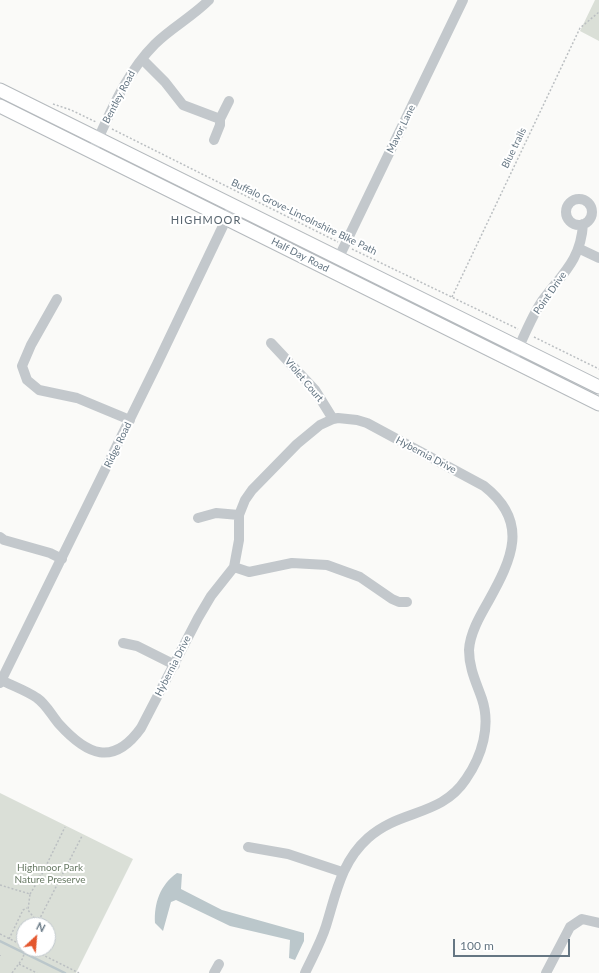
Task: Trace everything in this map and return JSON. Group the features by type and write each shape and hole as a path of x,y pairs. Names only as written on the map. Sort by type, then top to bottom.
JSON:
{"main road":[{"name":"Half Day Road","path":"0,90 599,387"},
{"name":"Half Day Road","path":"0,106 599,404"}],"street":[{"name":"Bentley Road","path":"92,152 125,82 142,59 163,37 199,10 209,0"},
{"name":"Mavor Lane","path":"339,257 463,0"},
{"path":"142,59 165,82 183,105 220,119"},
{"path":"214,140 220,125 220,119 229,101"},
{"name":"Ridge Road","path":"1,682 130,420 233,205"},
{"name":"Point Drive","path":"512,361 542,302 580,249 583,224"},
{"path":"580,249 599,258"},
{"path":"57,299 31,345 22,366 27,380 39,390 77,398 130,420"},
{"name":"Violet Court","path":"271,343 306,380 333,419"},
{"name":"Hybernia Drive","path":"1,682 38,699 59,724 85,748 99,753 114,752 133,740 175,665 198,618 211,596 234,567 239,540 240,515 245,500 252,490 311,431 333,419 357,420 395,438 484,486 496,495 503,503 511,520 514,539 510,559 480,616 469,648 472,672 482,698 486,721 481,750 467,778 447,800 432,808 403,816 385,824 362,843 342,872 321,937 305,973"},
{"path":"198,518 216,513 240,515"},
{"path":"0,537 4,540 50,553 62,559"},
{"path":"234,567 249,572 292,563 327,565 360,577 392,600 407,602"},
{"path":"123,642 137,646 175,665"},
{"path":"248,848 294,856 342,872"},
{"path":"546,973 570,927 582,919 599,924"}],"path":[{"name":"Blue trails","path":"452,297 580,28 599,12"},
{"name":"Buffalo Grove-Lincolnshire Bike Path","path":"46,102 71,110 599,369"},
{"path":"33,917 28,907 30,894 38,881 36,877 41,876 65,827"},
{"path":"41,917 82,836"},
{"path":"0,886 30,894"},
{"path":"9,938 24,910 28,907"},
{"path":"0,934 16,942"},
{"path":"12,973 23,957"},
{"path":"47,957 79,973"},
{"path":"19,964 37,973"}],"green space":[{"path":"595,0 599,0 599,41 580,31"},
{"name":"Highmoor Park Nature Preserve","path":"0,793 133,859 76,973 0,973"}],"shaded area":[{"path":"177,873 182,874 181,889 222,910 304,933 304,941 295,960 289,958 290,940 230,926 176,900 171,902 163,931 155,923 157,902 166,883"}],"waterway":[{"path":"0,941 65,973"}],"district":[{"name":"HIGHMOOR","path":"206,220"}]}
